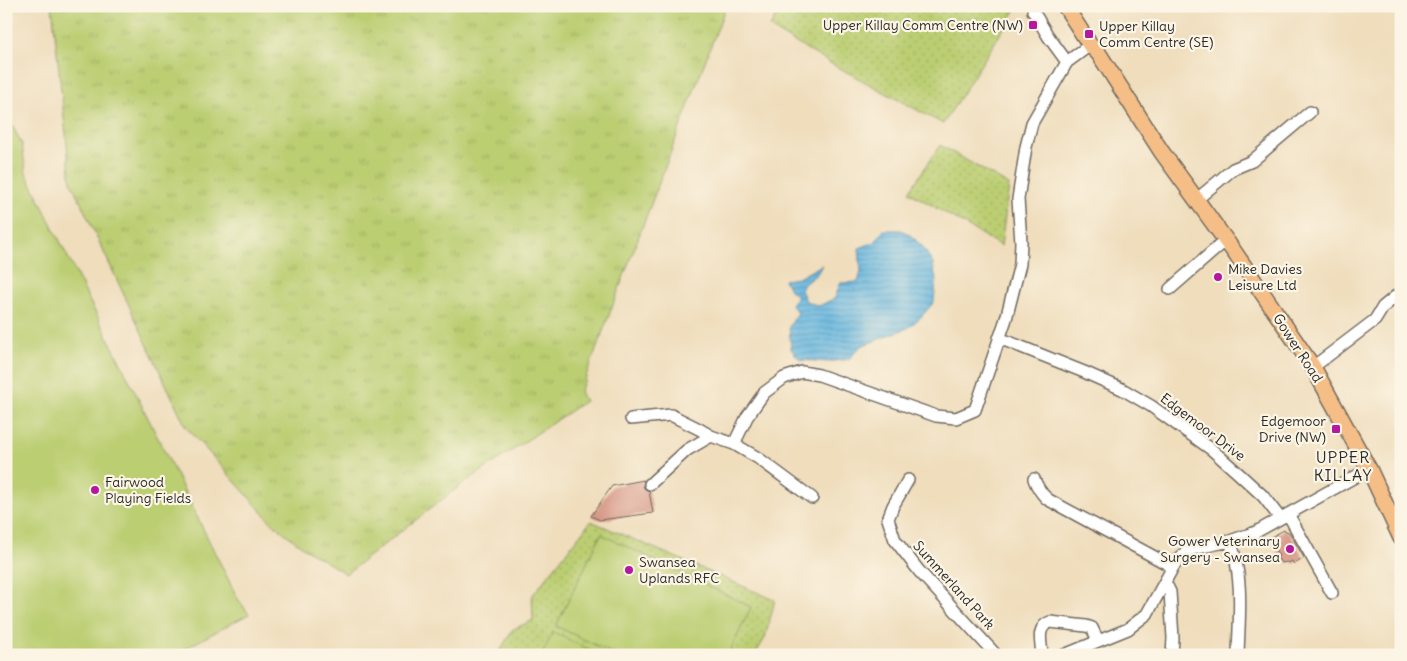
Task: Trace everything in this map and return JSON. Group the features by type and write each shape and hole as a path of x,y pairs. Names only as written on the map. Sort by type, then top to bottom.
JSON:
{"main road":[{"name":"Gower Road","path":"1065,6 1090,45 1099,54 1161,151 1226,240 1312,368 1369,469 1401,538"}],"street":[{"path":"1033,11 1067,62"},
{"path":"734,444 747,417 764,393 784,378 802,372 819,375 936,416 956,418 975,410 999,338 1020,264 1018,199 1026,147 1032,123 1067,62 1090,45"},
{"path":"1196,200 1233,169 1252,161 1310,112"},
{"path":"1170,289 1226,240"},
{"path":"1312,368 1375,320 1382,306 1401,292"},
{"path":"1375,296 1382,306"},
{"name":"Edgemoor Drive","path":"999,338 1122,389 1151,406 1211,449 1284,516 1332,593"},
{"path":"631,419 671,415 699,428 711,436 734,444 758,458 812,498"},
{"path":"650,484 687,450 711,436"},
{"path":"1064,655 1128,629 1147,614 1173,567 1179,559 1192,549 1230,541 1256,532 1369,469"},
{"path":"1034,479 1042,494 1048,499 1173,567"},
{"name":"Summerland Park","path":"908,480 888,519 895,540 919,571 996,655"},
{"path":"1230,541 1235,554 1239,575 1238,655"},
{"path":"1165,582 1170,592 1173,638 1172,655"},
{"path":"1043,655 1040,633 1042,627 1050,622 1092,628 1098,641"}],"green space":[{"path":"52,6 726,6 580,392 585,401 461,485 346,574 304,548 273,524 186,427 71,182"},
{"path":"780,6 1018,6 943,124 770,28"},
{"name":"Fairwood Playing Fields","path":"6,114 22,144 26,173 238,599 249,614 173,655 11,655 6,646"},
{"path":"940,145 1009,185 1001,246 909,192"},
{"name":"Swansea Uplands RFC","path":"591,521 775,600 765,638 755,655 498,655 512,630 533,620 532,596"},
{"name":"Swansea Uplands RFC","path":"601,534 751,607 728,655 616,655 556,626"},
{"path":"553,632 600,655 542,655"}],"water":[{"path":"884,230 901,230 909,234 923,247 933,264 936,280 934,302 908,328 861,346 849,359 828,362 800,360 791,349 789,326 798,313 791,304 797,296 790,290 784,280 798,278 822,265 817,274 804,284 801,290 806,301 819,306 835,298 840,283 858,282 861,272 859,248 875,242"}],"building":[{"path":"644,480 643,486 649,491 653,513 600,520 591,516 612,486"},
{"name":"Gower Veterinary Surgery - Swansea","path":"1284,530 1289,532 1304,558 1294,564 1292,561 1281,563 1272,543 1271,537"}],"place":[{"name":"Upper Killay Comm Centre (NW)","path":"1033,25"},
{"name":"Upper Killay Comm Centre (SE)","path":"1089,34"},
{"name":"Mike Davies Leisure Ltd","path":"1218,277"},
{"name":"Edgemoor Drive (NW)","path":"1336,429"},
{"name":"Fairwood Playing Fields","path":"95,490"},
{"name":"Gower Veterinary Surgery - Swansea","path":"1290,549"},
{"name":"Swansea Uplands RFC","path":"629,570"}],"district":[{"name":"UPPER KILLAY","path":"1343,466"}]}
